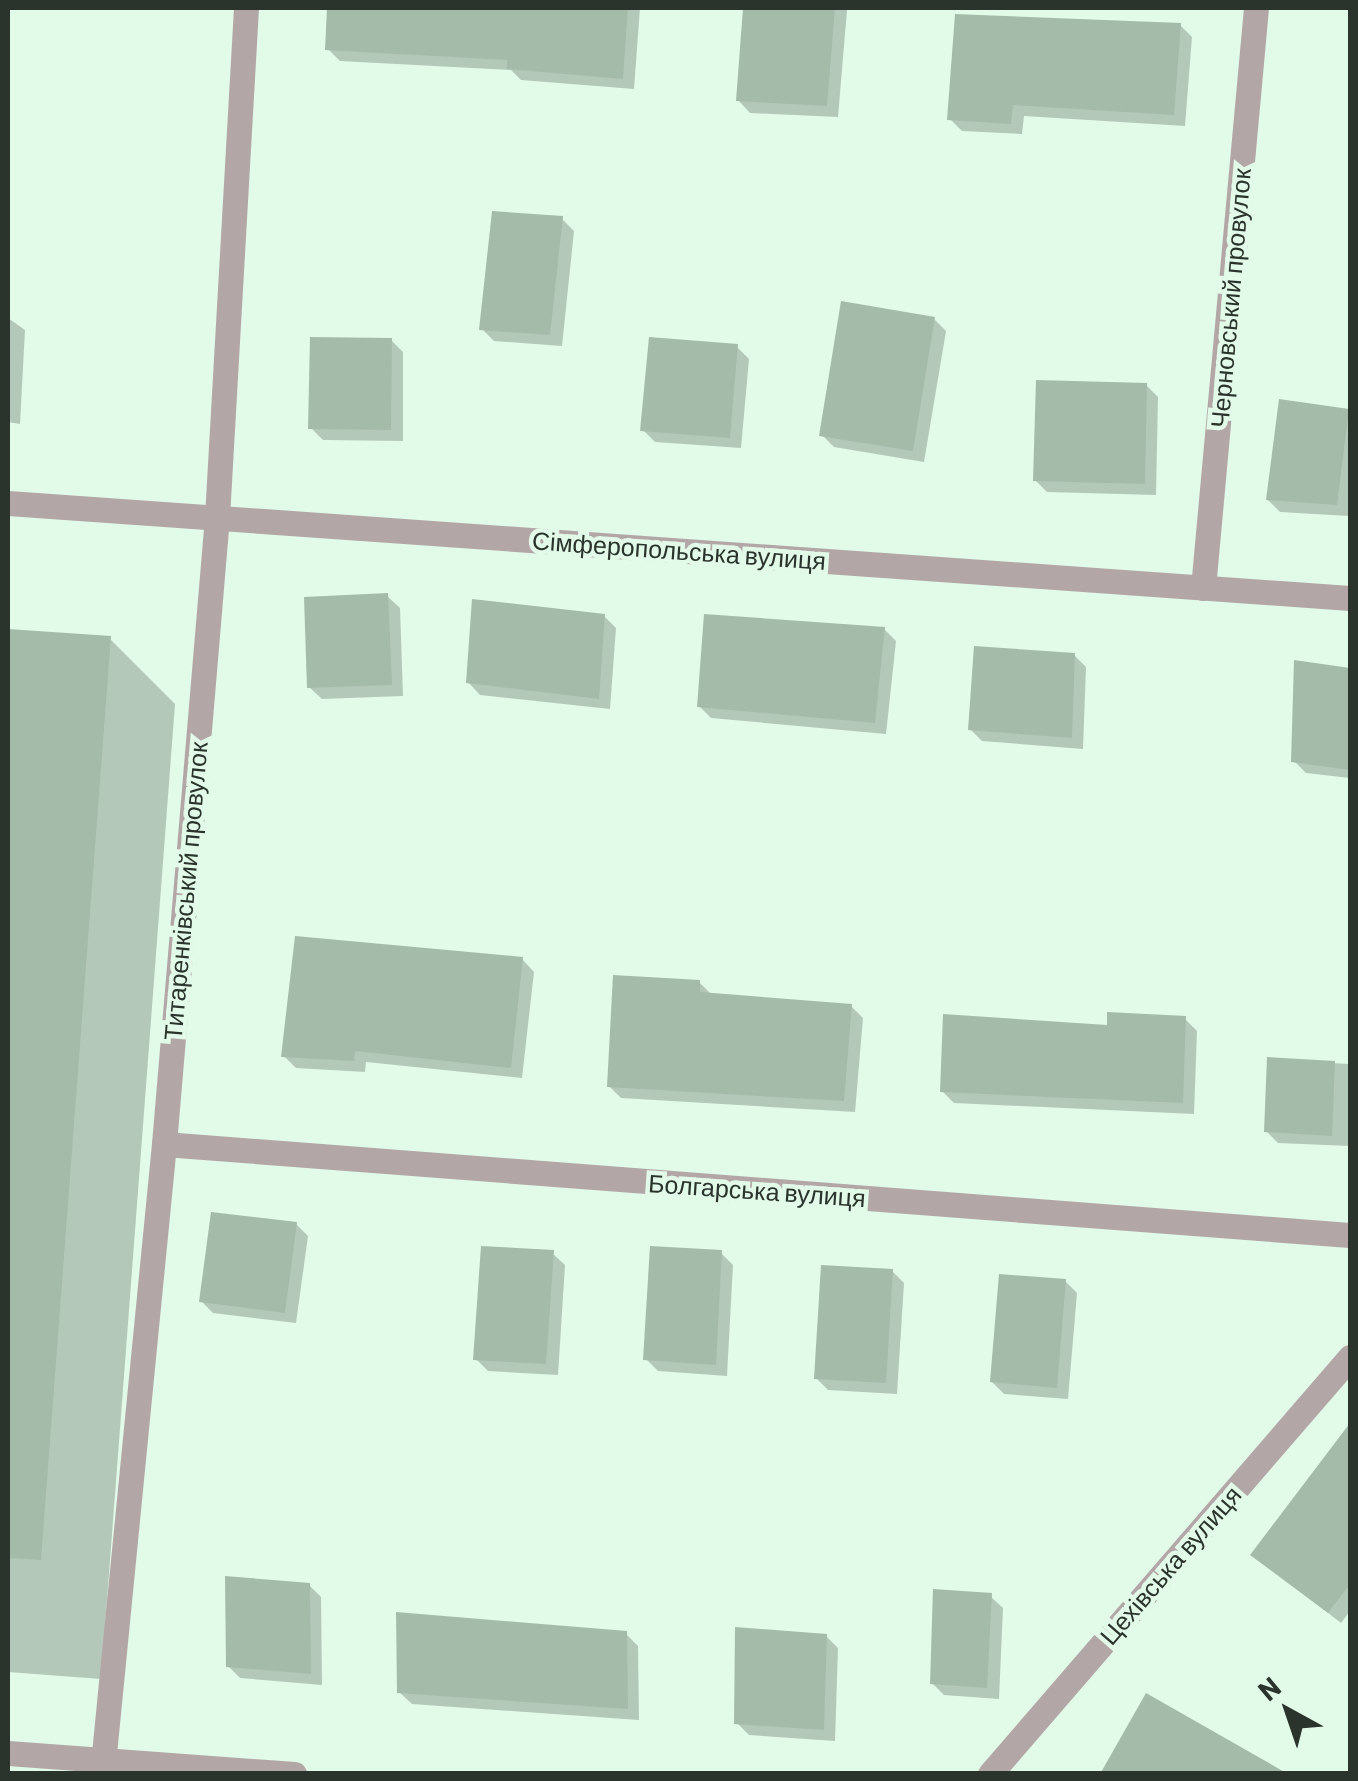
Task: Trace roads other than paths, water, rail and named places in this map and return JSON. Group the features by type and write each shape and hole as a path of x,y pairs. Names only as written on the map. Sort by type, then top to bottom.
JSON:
{"street":[{"name":"Титаренківський провулок","path":"103,1767 164,1144 217,517 246,8"},
{"name":"Черновський провулок","path":"1203,588 1256,8"},
{"name":"Сімферопольська вулиця","path":"8,503 1350,598"},
{"name":"Болгарська вулиця","path":"164,1144 1350,1235"},
{"name":"Цехівська вулиця","path":"990,1774 1350,1357"},
{"path":"8,1754 103,1767 294,1774"}]}
